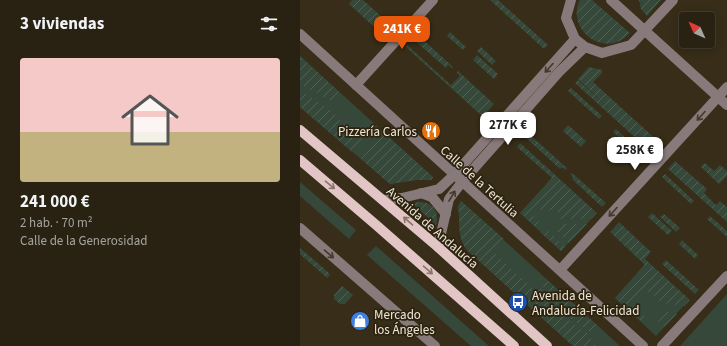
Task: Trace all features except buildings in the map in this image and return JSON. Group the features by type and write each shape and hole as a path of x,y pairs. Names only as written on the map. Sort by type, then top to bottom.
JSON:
{"main road":[{"name":"Avenida de Andalucía","path":"300,130 438,247 547,346"},
{"path":"300,160 392,238 514,346"}],"street":[{"path":"356,85 433,0"},
{"path":"571,0 566,18 575,39 585,47 602,53 631,45 673,0"},
{"path":"611,0 727,105"},
{"name":"Calle de la Tertulia","path":"300,34 643,346"},
{"path":"383,200 402,198 439,189 454,175 575,39"},
{"path":"438,247 449,199 462,182 559,72 585,47"},
{"path":"560,270 727,87"},
{"path":"421,193 432,197 446,214"},
{"path":"300,228 436,346"},
{"path":"662,346 727,276"}],"green space":[{"path":"352,0 363,0 392,26 384,36 349,4"},
{"path":"490,0 498,0 548,45 544,49"},
{"path":"580,0 592,0 630,33 624,39 613,43 604,44 595,41 581,28 577,19 577,10"},
{"path":"639,0 661,0 647,16 641,9"},
{"path":"450,32 466,47 463,50 447,36"},
{"path":"417,34 453,67 452,68 448,65 446,68 413,39"},
{"path":"407,45 451,85 460,76 457,73 458,71 494,104 483,117 406,47"},
{"path":"481,47 496,61 492,65 477,51"},
{"path":"477,55 498,74 494,79 473,60"},
{"path":"300,56 433,177 431,180 416,180 390,184 300,107"},
{"path":"300,56 339,92 331,101 300,84"},
{"path":"589,67 602,70 602,73 593,82 660,143 651,152 575,83 578,80 616,115 578,79"},
{"path":"571,88 602,116 599,119 568,91"},
{"path":"300,91 326,107 362,140 352,152 300,107"},
{"path":"568,125 586,141 581,147 563,131"},
{"path":"616,129 647,157 644,160 613,132"},
{"path":"384,133 433,177 431,180 416,180 390,184 361,159"},
{"path":"529,134 567,168 566,170 562,167 560,169 525,137"},
{"path":"520,143 597,213 591,219 558,219 558,211 536,209 531,214 540,223 536,227 520,213 552,178 517,147"},
{"path":"675,161 707,189 704,193 716,205 720,201 727,207 727,222 668,169"},
{"path":"705,163 714,171 720,165 727,171 727,176 719,184 701,167"},
{"path":"572,173 606,203 602,207 572,179 573,177 570,174"},
{"path":"665,174 694,201 691,204 662,177"},
{"path":"552,178 594,216 561,251 520,213"},
{"path":"300,182 356,230 349,239 300,196"},
{"path":"461,201 620,346 573,346 467,250 460,234 458,207"},
{"path":"461,201 504,239 495,250 496,255 531,287 533,288 538,283 554,307 592,336 590,338 596,346 573,346 467,250 460,234 458,207"},
{"path":"418,202 427,203 434,208 437,216 436,225 413,204"},
{"path":"652,213 672,231 668,235 648,217"},
{"path":"664,214 680,228 676,232 660,217"},
{"path":"710,216 727,231 727,237 707,219"},
{"path":"619,222 651,252 645,259 690,300 684,306 662,303 644,288 630,303 648,320 644,324 615,298 645,265 610,232"},
{"path":"558,224 587,224 569,243 557,231"},
{"path":"544,227 565,247 561,251 540,232"},
{"path":"682,240 698,255 695,259 679,244"},
{"path":"376,246 489,346 471,346 367,255"},
{"path":"300,248 328,272 330,275 327,278 300,254"},
{"path":"666,260 699,290 695,294 662,264"},
{"path":"645,264 687,302 656,336 615,298"},
{"path":"544,277 600,328 594,334 570,318 556,305 540,280"},
{"path":"342,286 353,295 345,304 340,304 334,299 334,295"},
{"path":"727,294 727,346 680,346"},
{"path":"661,311 677,314 664,327 655,318"}],"place":[{"name":"Pizzería Carlos","path":"431,131"},
{"name":"Avenida de Andalucía-Felicidad","path":"518,302"},
{"name":"Mercado los Ángeles","path":"360,321"}]}
